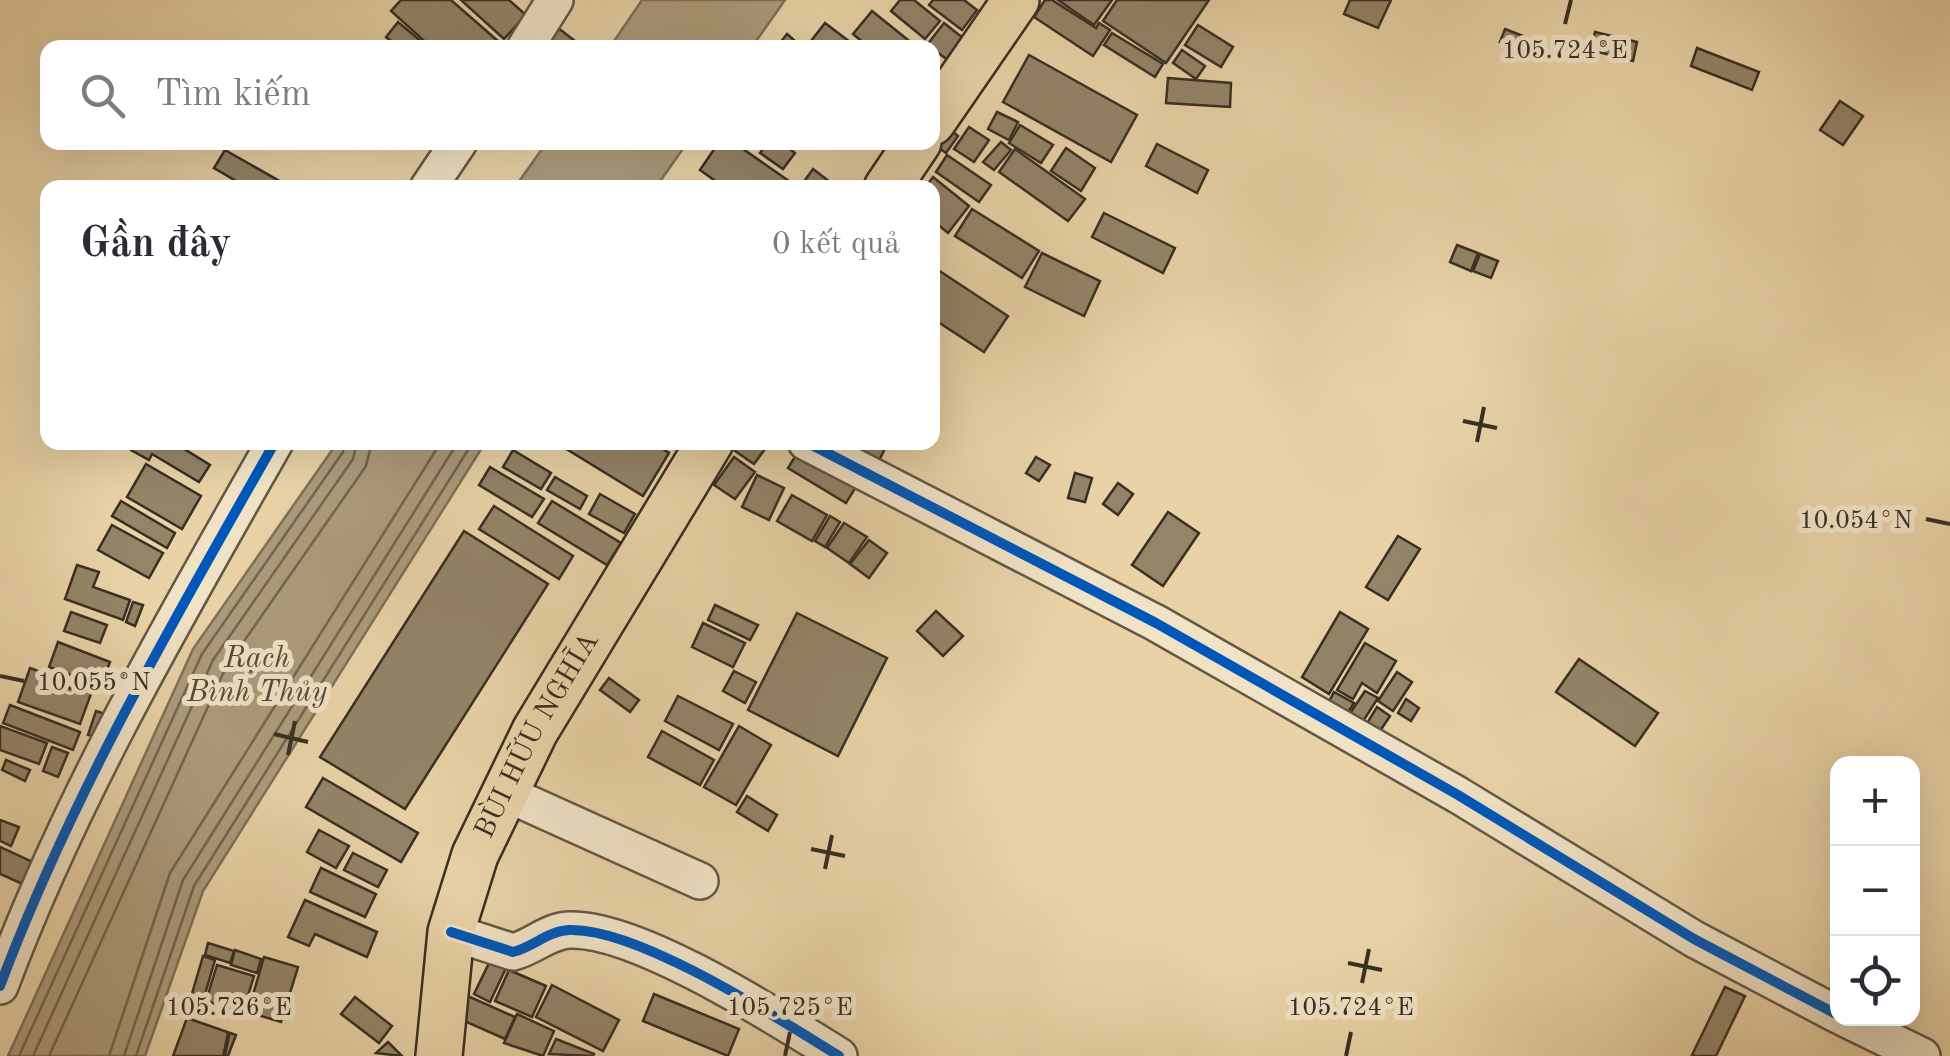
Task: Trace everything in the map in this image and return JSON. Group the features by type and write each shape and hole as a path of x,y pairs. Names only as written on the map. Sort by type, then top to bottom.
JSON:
{"main road":[{"path":"940,110 1016,0"},
{"path":"892,180 913,150"},
{"name":"BÙI HỮU NGHĨA","path":"438,1056 451,932 475,855 555,697 705,450"}],"street":[{"path":"530,40 555,0"},
{"path":"433,180 454,150"},
{"path":"0,986 18,937 142,676 269,450"},
{"path":"821,450 1156,623 1458,795 1694,939 1830,1011"},
{"path":"505,793 700,880"},
{"path":"451,932 513,952 552,933 571,930 612,939 672,962 752,1002 838,1056"},
{"path":"1860,1026 1922,1056"}],"water":[{"path":"642,0 785,0 757,40 615,40"},
{"path":"541,150 682,150 661,180 520,180"},
{"name":"Rạch Bình Thủy","path":"332,450 481,450 203,891 145,1056 8,1056 193,649"}],"building":[{"path":"401,0 451,0 497,40 423,40 391,11"},
{"path":"461,0 509,0 526,15 504,39"},
{"path":"900,0 914,0 940,21 925,39 891,11"},
{"path":"933,0 964,0 977,10 962,30 929,5"},
{"path":"1045,0 1052,0 1096,28 1099,23 1110,30 1093,56 1034,17"},
{"path":"1058,0 1112,0 1094,25"},
{"path":"1117,0 1209,0 1166,63 1103,21"},
{"path":"1350,0 1391,0 1378,28 1344,14"},
{"path":"872,11 908,40 860,40 853,34"},
{"path":"398,22 419,40 390,40 386,37"},
{"path":"825,23 847,40 812,40"},
{"path":"944,23 968,42 952,63 940,54 940,40 931,40"},
{"path":"553,24 574,40 541,40"},
{"path":"1198,25 1233,47 1221,67 1185,45"},
{"path":"1505,29 1531,39 1526,52 1500,42"},
{"path":"1595,32 1637,42 1633,61 1591,50"},
{"path":"1112,33 1163,64 1155,77 1104,45"},
{"path":"1697,48 1759,72 1752,90 1691,66"},
{"path":"1182,50 1205,66 1196,79 1173,63"},
{"path":"1029,55 1137,115 1111,162 1003,102"},
{"path":"1168,78 1231,83 1230,107 1166,103"},
{"path":"1840,101 1863,116 1843,145 1820,130"},
{"path":"997,112 1018,122 1009,140 988,129"},
{"path":"1020,125 1053,145 1041,163 1009,143"},
{"path":"969,127 989,140 974,162 954,149"},
{"path":"948,128 958,136 946,153 940,149 940,140"},
{"path":"1001,142 1011,150 994,170 983,162"},
{"path":"1157,144 1208,170 1197,193 1146,166"},
{"path":"1066,148 1095,168 1081,191 1051,171"},
{"path":"1015,149 1085,199 1068,221 999,172"},
{"path":"225,150 278,180 234,180 214,168"},
{"path":"714,150 744,150 788,180 714,180 700,170"},
{"path":"791,150 795,153 783,169 760,153"},
{"path":"947,155 991,185 979,202 936,172"},
{"path":"813,169 827,180 805,180"},
{"path":"940,183 969,206 948,233 940,226"},
{"path":"972,209 1039,251 1022,278 955,236"},
{"path":"1104,213 1175,248 1163,273 1092,237"},
{"path":"1457,245 1478,253 1471,271 1450,262"},
{"path":"1042,253 1100,281 1084,316 1025,287"},
{"path":"1480,254 1498,261 1491,278 1473,271"},
{"path":"940,271 1008,316 984,352 940,323"},
{"path":"131,450 186,450 210,465 199,482 152,454 149,460"},
{"path":"513,450 551,473 541,489 503,467"},
{"path":"568,450 664,450 669,453 643,496"},
{"path":"736,450 764,450 754,464"},
{"path":"799,450 806,450 859,482 846,503 788,468"},
{"path":"841,450 884,450 876,467"},
{"path":"734,457 755,472 735,499 714,485"},
{"path":"1036,457 1050,465 1039,481 1026,473"},
{"path":"146,464 201,496 182,529 127,497"},
{"path":"490,467 544,499 532,517 479,485"},
{"path":"1075,473 1092,478 1085,502 1068,498"},
{"path":"757,475 784,488 769,520 742,507"},
{"path":"555,477 587,496 580,509 547,490"},
{"path":"1118,483 1133,494 1118,515 1103,504"},
{"path":"600,494 635,514 624,533 589,514"},
{"path":"792,495 827,515 812,541 777,521"},
{"path":"121,501 175,533 167,548 112,516"},
{"path":"552,501 621,543 607,565 538,523"},
{"path":"494,506 573,556 559,579 479,529"},
{"path":"1168,512 1199,533 1163,586 1132,565"},
{"path":"830,516 840,522 825,547 815,541"},
{"path":"844,523 867,537 849,563 827,548"},
{"path":"112,525 163,553 149,578 98,550"},
{"path":"464,531 548,584 405,809 320,757"},
{"path":"1398,536 1420,549 1388,600 1366,587"},
{"path":"869,540 887,553 869,578 850,564"},
{"path":"77,565 99,572 93,587 130,600 123,620 65,599"},
{"path":"133,602 143,605 135,626 126,622"},
{"path":"715,605 758,625 750,640 708,620"},
{"path":"936,611 963,636 943,656 917,631"},
{"path":"71,612 107,625 100,643 64,631"},
{"path":"1340,612 1368,629 1329,694 1302,677"},
{"path":"797,613 887,658 838,756 748,710"},
{"path":"703,623 745,643 733,667 692,647"},
{"path":"58,642 110,662 101,686 49,667"},
{"path":"1365,643 1396,661 1377,693 1362,683 1353,699 1337,690"},
{"path":"1579,659 1658,713 1635,746 1556,692"},
{"path":"30,668 92,691 80,724 18,702"},
{"path":"734,671 756,682 745,703 723,691"},
{"path":"1397,672 1412,682 1393,711 1378,701"},
{"path":"609,678 639,700 630,712 600,690"},
{"path":"1365,691 1378,698 1358,729 1345,721"},
{"path":"1334,692 1354,703 1344,719 1325,709"},
{"path":"678,696 733,724 719,750 665,721"},
{"path":"1406,699 1419,708 1411,721 1398,713"},
{"path":"10,705 80,732 73,750 3,723"},
{"path":"1377,707 1390,716 1380,731 1367,723"},
{"path":"96,711 112,716 105,740 88,735"},
{"path":"0,726 47,743 39,764 0,750"},
{"path":"739,726 771,745 736,805 704,787"},
{"path":"662,731 714,760 700,785 648,757"},
{"path":"52,747 68,753 58,777 43,771"},
{"path":"6,760 30,770 25,781 2,770"},
{"path":"323,778 418,833 401,862 306,807"},
{"path":"747,796 777,815 768,831 737,812"},
{"path":"0,820 19,827 11,846 0,841"},
{"path":"319,830 349,846 336,868 307,852"},
{"path":"0,847 35,863 25,885 0,874"},
{"path":"353,853 387,870 378,887 344,870"},
{"path":"321,868 376,894 365,917 310,892"},
{"path":"305,900 377,932 367,957 315,934 309,946 288,937"},
{"path":"208,943 234,951 230,963 205,955"},
{"path":"235,950 261,959 257,973 231,965"},
{"path":"203,956 215,960 203,1001 191,997"},
{"path":"264,957 298,967 281,1022 248,1012"},
{"path":"491,959 507,966 490,1002 474,994"},
{"path":"217,965 254,976 243,1012 206,1001"},
{"path":"509,970 546,986 532,1017 495,1001"},
{"path":"552,985 619,1020 603,1051 536,1017"},
{"path":"1725,987 1745,996 1716,1056 1692,1055"},
{"path":"461,993 515,1017 505,1039 451,1015"},
{"path":"654,994 739,1029 728,1056 643,1021"},
{"path":"355,997 392,1026 379,1043 341,1014"},
{"path":"517,1014 554,1031 543,1056 504,1043"},
{"path":"187,1018 236,1035 228,1056 173,1056"},
{"path":"556,1039 594,1054 549,1054"},
{"path":"388,1042 402,1056 376,1053"}],"cycle path":[{"path":"0,986 92,777 270,450"},
{"path":"821,450 1156,623 1458,795 1694,939 1830,1011"},
{"path":"451,932 513,952 569,930 598,933 631,943 707,978 839,1056"}]}
